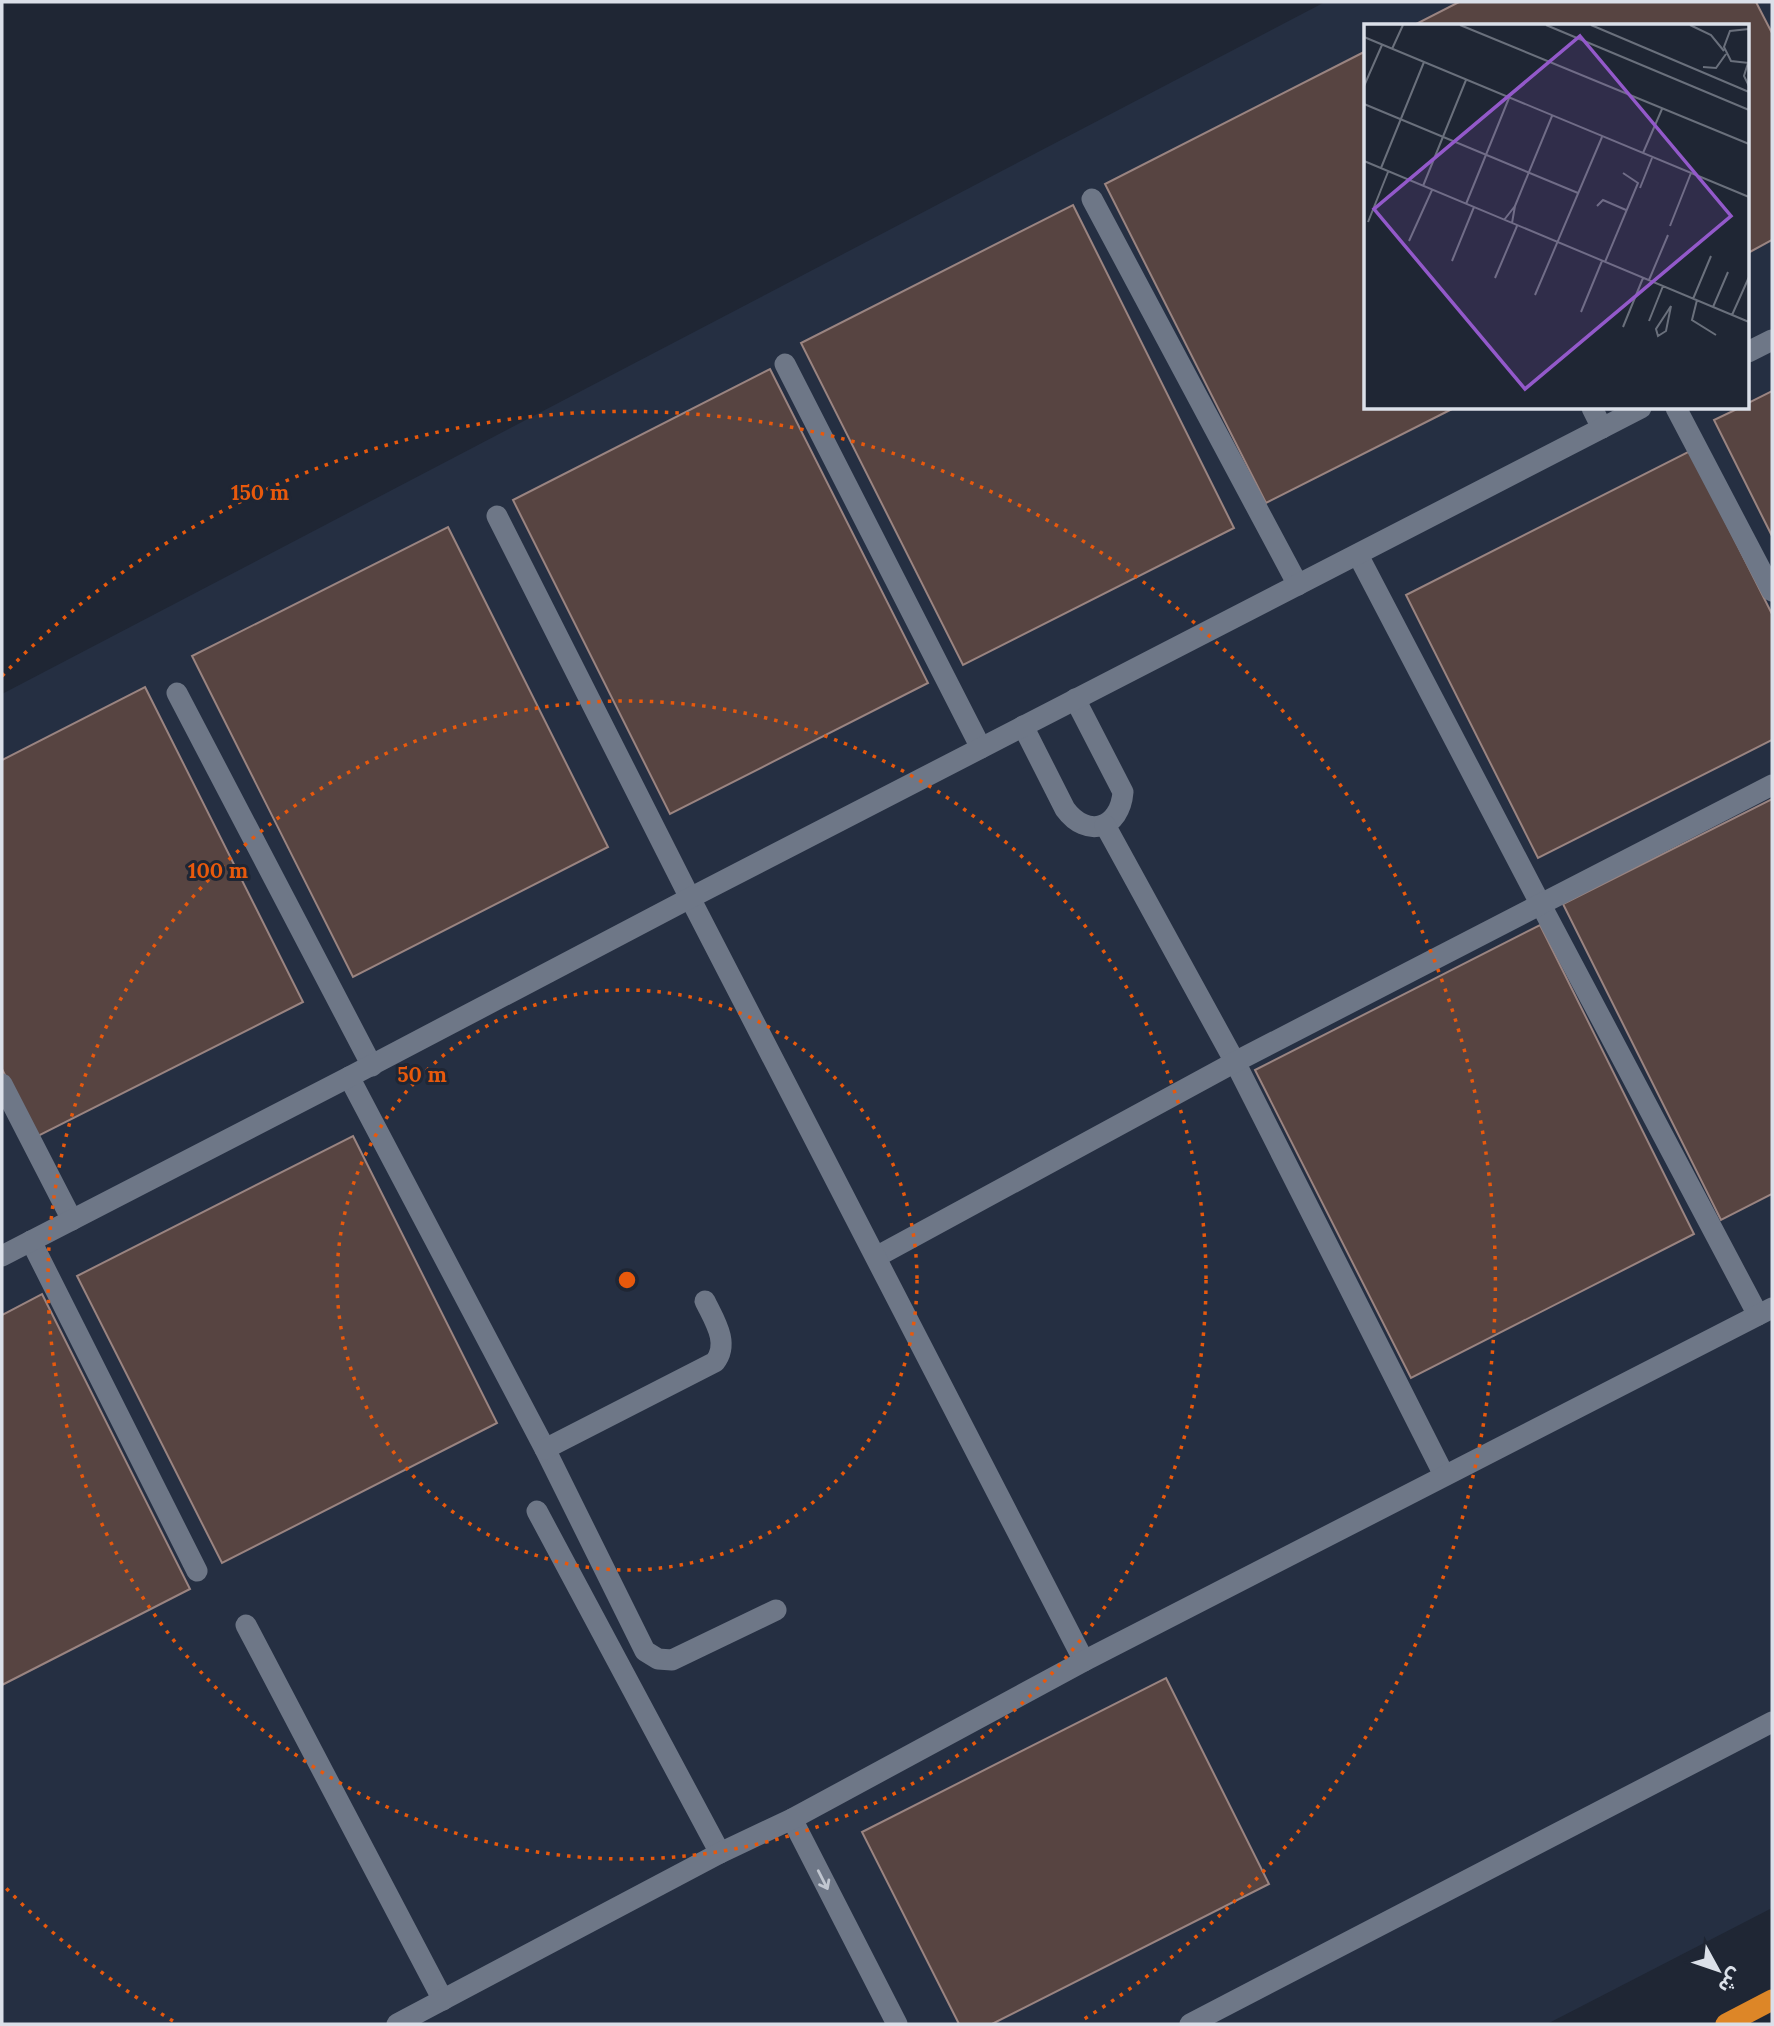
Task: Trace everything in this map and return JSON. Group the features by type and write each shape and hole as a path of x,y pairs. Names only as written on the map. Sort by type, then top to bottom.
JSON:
{"highway":[{"path":"1726,2024 1772,2000"}],"street":[{"path":"1092,199 1298,585"},
{"path":"1750,351 1772,340"},
{"path":"785,364 981,748"},
{"path":"1592,410 1602,428"},
{"path":"2,1256 1637,410"},
{"path":"1677,410 1772,591"},
{"path":"497,516 690,898 1084,1661"},
{"path":"397,2024 720,1853 792,1819 1084,1661 1765,1311 1541,905 1358,555"},
{"path":"177,693 372,1066"},
{"path":"1023,726 1072,819 1093,827 1105,825 1116,817 1122,806 1123,792 1075,699"},
{"path":"876,1257 1235,1062 1772,785"},
{"path":"1105,825 1235,1062 1444,1475"},
{"path":"349,1077 545,1449 645,1651 658,1659 672,1660 776,1610"},
{"path":"2,1084 72,1220"},
{"path":"31,1241 197,1571"},
{"path":"545,1449 715,1362 721,1354 723,1344 705,1301"},
{"path":"537,1511 720,1853"},
{"path":"246,1625 443,2000"},
{"path":"1190,2024 1772,1721"},
{"path":"792,1819 897,2024"}],"shaded area":[{"path":"1325,2 1772,2 1772,1908 1547,2024 2,2024 2,694"}],"building":[{"path":"1459,2 1756,2 1772,33 1772,240 1750,252 1750,24 1416,24"},
{"path":"1364,52 1364,410 1450,410 1266,503 1105,184"},
{"path":"1073,205 1234,528 963,665 801,343"},
{"path":"770,369 928,683 670,814 513,500"},
{"path":"1772,391 1772,536 1714,420 1735,410 1750,410 1750,402"},
{"path":"1690,451 1772,614 1772,740 1538,858 1406,595"},
{"path":"448,527 608,847 353,977 192,656"},
{"path":"145,687 303,1002 36,1137 2,1069 2,760"},
{"path":"1772,799 1772,1194 1721,1220 1563,904"},
{"path":"1540,925 1694,1234 1411,1378 1255,1070"},
{"path":"353,1136 497,1423 222,1563 77,1276"},
{"path":"42,1294 190,1589 2,1685 2,1315"},
{"path":"1166,1678 1269,1884 992,2024 959,2024 862,1832"}]}
